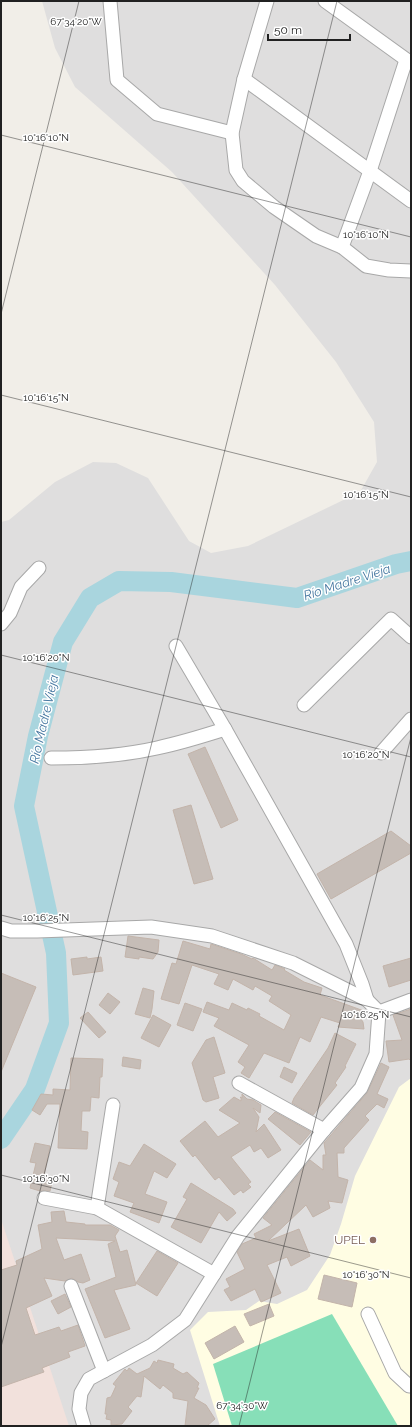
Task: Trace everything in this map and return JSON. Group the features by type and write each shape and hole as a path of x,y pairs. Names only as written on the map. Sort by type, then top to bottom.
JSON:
{"street":[{"path":"110,1 117,80 157,114 232,133"},
{"path":"268,1 244,79 232,133 236,170 243,181 274,207 316,236 342,247 366,266 389,270 411,271"},
{"path":"325,1 409,61 342,247"},
{"path":"244,79 411,201"},
{"path":"1,624 12,609 22,587 40,568"},
{"path":"304,706 390,619 411,637"},
{"path":"176,646 225,729 346,944 367,1000"},
{"path":"382,753 411,719"},
{"path":"51,758 98,757 140,752 176,744 225,729"},
{"path":"1,928 11,931 37,931 151,927 212,936 293,963 367,1000 380,1012"},
{"path":"380,1012 411,1000"},
{"path":"84,1426 79,1409 81,1393 89,1379 152,1345 185,1320 238,1236 324,1130 361,1088 376,1054 380,1012"},
{"path":"239,1083 324,1130"},
{"path":"97,1208 113,1105"},
{"path":"44,1198 97,1208 214,1274"},
{"path":"71,1286 104,1371"},
{"path":"368,1314 395,1373 409,1386 411,1386"}],"shaded area":[{"path":"42,1 411,1 411,1426 1,1426 1,522 9,520 55,482 93,462 116,463 148,478 189,541 211,553 248,546 360,492 377,462 374,422 336,362 275,285 172,172 75,87 55,48"},
{"name":"UPEL","path":"411,1078 411,1426 220,1426 190,1330 208,1312 246,1310 259,1301 277,1304 307,1290 330,1255 355,1176 399,1087"},
{"path":"1,1219 69,1426 1,1426"}],"green space":[{"path":"332,1314 398,1426 232,1426 213,1364"}],"building":[{"path":"205,747 238,820 221,828 188,754"},
{"path":"191,805 213,879 194,884 173,810"},
{"path":"391,831 411,846 411,853 331,899 317,874"},
{"path":"128,936 159,940 158,952 153,959 125,957"},
{"path":"183,941 210,949 211,944 252,959 253,958 272,970 275,965 283,968 304,982 322,988 320,995 364,1011 361,1019 364,1029 338,1027 340,1023 321,1017 310,1042 300,1037 289,1063 264,1053 249,1078 241,1073 245,1067 238,1062 249,1045 214,1026 219,1018 203,1012 207,1002 229,1010 232,1003 247,1010 248,1008 284,1030 291,1015 269,1001 272,996 255,986 253,990 233,979 228,990 214,984 219,974 192,965 179,1004 161,999 172,963 176,964"},
{"path":"87,957 87,959 101,957 103,971 73,975 71,959"},
{"path":"411,958 411,980 389,987 383,966"},
{"path":"1,973 36,987 1,1072"},
{"path":"143,988 154,991 150,1018 135,1014"},
{"path":"108,993 120,1002 110,1014 99,1005"},
{"path":"185,1003 202,1009 193,1031 177,1025"},
{"path":"411,1009 411,1061 409,1059 389,1062 386,1041 402,1040 393,1015"},
{"path":"88,1012 106,1032 99,1038 80,1018"},
{"path":"153,1015 171,1025 159,1047 141,1038"},
{"path":"335,1033 356,1044 345,1066 346,1067 335,1083 337,1085 313,1115 292,1103 328,1048"},
{"path":"214,1037 225,1073 213,1077 219,1098 206,1102 203,1100 192,1063 206,1040"},
{"path":"123,1057 141,1060 140,1069 122,1066"},
{"path":"71,1058 103,1059 99,1098 91,1097 90,1111 82,1111 81,1131 88,1132 87,1149 58,1148 60,1104 47,1104 40,1115 32,1110 41,1094 53,1095 53,1089 70,1090"},
{"path":"381,1063 389,1067 377,1094 388,1099 384,1108 377,1104 365,1116 369,1120 344,1148 344,1153 337,1153 338,1177 348,1180 342,1203 328,1201 330,1208 313,1217 306,1205 268,1241 299,1229 310,1256 291,1266 287,1257 267,1265 281,1293 261,1302 255,1289 231,1301 224,1290 230,1287 226,1279 245,1269 237,1252 242,1244 256,1238 254,1234 272,1225 263,1218 310,1160 323,1170 323,1155 326,1155 324,1143 367,1093"},
{"path":"284,1067 297,1073 292,1083 280,1077"},
{"path":"242,1094 247,1099 253,1100 261,1105 260,1113 253,1108 259,1117 256,1132 264,1124 281,1150 268,1158 261,1148 254,1152 250,1145 231,1157 251,1182 248,1184 251,1187 243,1193 241,1190 234,1195 219,1177 215,1180 195,1155 193,1157 180,1141 205,1121 218,1137 240,1123 219,1110 234,1097 241,1101 240,1097 242,1098"},
{"path":"275,1112 311,1132 300,1145 268,1119"},
{"path":"35,1143 50,1146 44,1176 53,1178 50,1191 40,1191 30,1188 36,1163 30,1162"},
{"path":"144,1144 176,1164 167,1178 154,1171 145,1194 167,1202 159,1223 130,1212 134,1203 114,1196 119,1182 113,1179 119,1162 130,1166"},
{"path":"191,1183 233,1209 236,1213 227,1221 219,1212 201,1243 171,1227 187,1199 183,1197"},
{"path":"64,1211 66,1222 85,1225 110,1225 119,1230 115,1236 120,1252 127,1250 136,1285 114,1290 130,1329 105,1338 85,1289 116,1277 108,1244 115,1241 56,1238 64,1260 81,1254 90,1280 83,1283 72,1278 65,1281 44,1278 52,1296 26,1308 35,1335 59,1327 61,1331 78,1325 85,1346 68,1352 70,1357 42,1368 44,1372 1,1387 1,1270 17,1265 16,1261 42,1249 38,1225 52,1222 51,1212"},
{"path":"157,1251 178,1263 157,1296 136,1283"},
{"path":"324,1275 357,1283 352,1307 318,1299"},
{"path":"65,1294 71,1307 58,1314 51,1301"},
{"path":"269,1304 274,1316 250,1326 244,1314"},
{"path":"235,1326 244,1342 214,1359 205,1343"},
{"path":"158,1360 174,1364 173,1368 183,1374 187,1372 199,1383 197,1388 199,1388 194,1398 206,1405 215,1419 207,1426 185,1426 188,1401 173,1398 173,1393 163,1385 160,1389 144,1376 141,1397 137,1396 128,1407 132,1411 122,1424 111,1425 111,1420 106,1419 107,1414 105,1414 107,1398 111,1397 116,1386 113,1384 125,1369 127,1371 129,1368 137,1374 150,1368 154,1361 157,1363"}],"waterway":[{"name":"Río Madre Vieja","path":"1,1139 35,1089 59,1023 56,953 24,806 38,736 63,642 90,598 119,581 171,582 297,598 396,564 411,561"}],"place":[{"name":"UPEL","path":"373,1240"}]}
